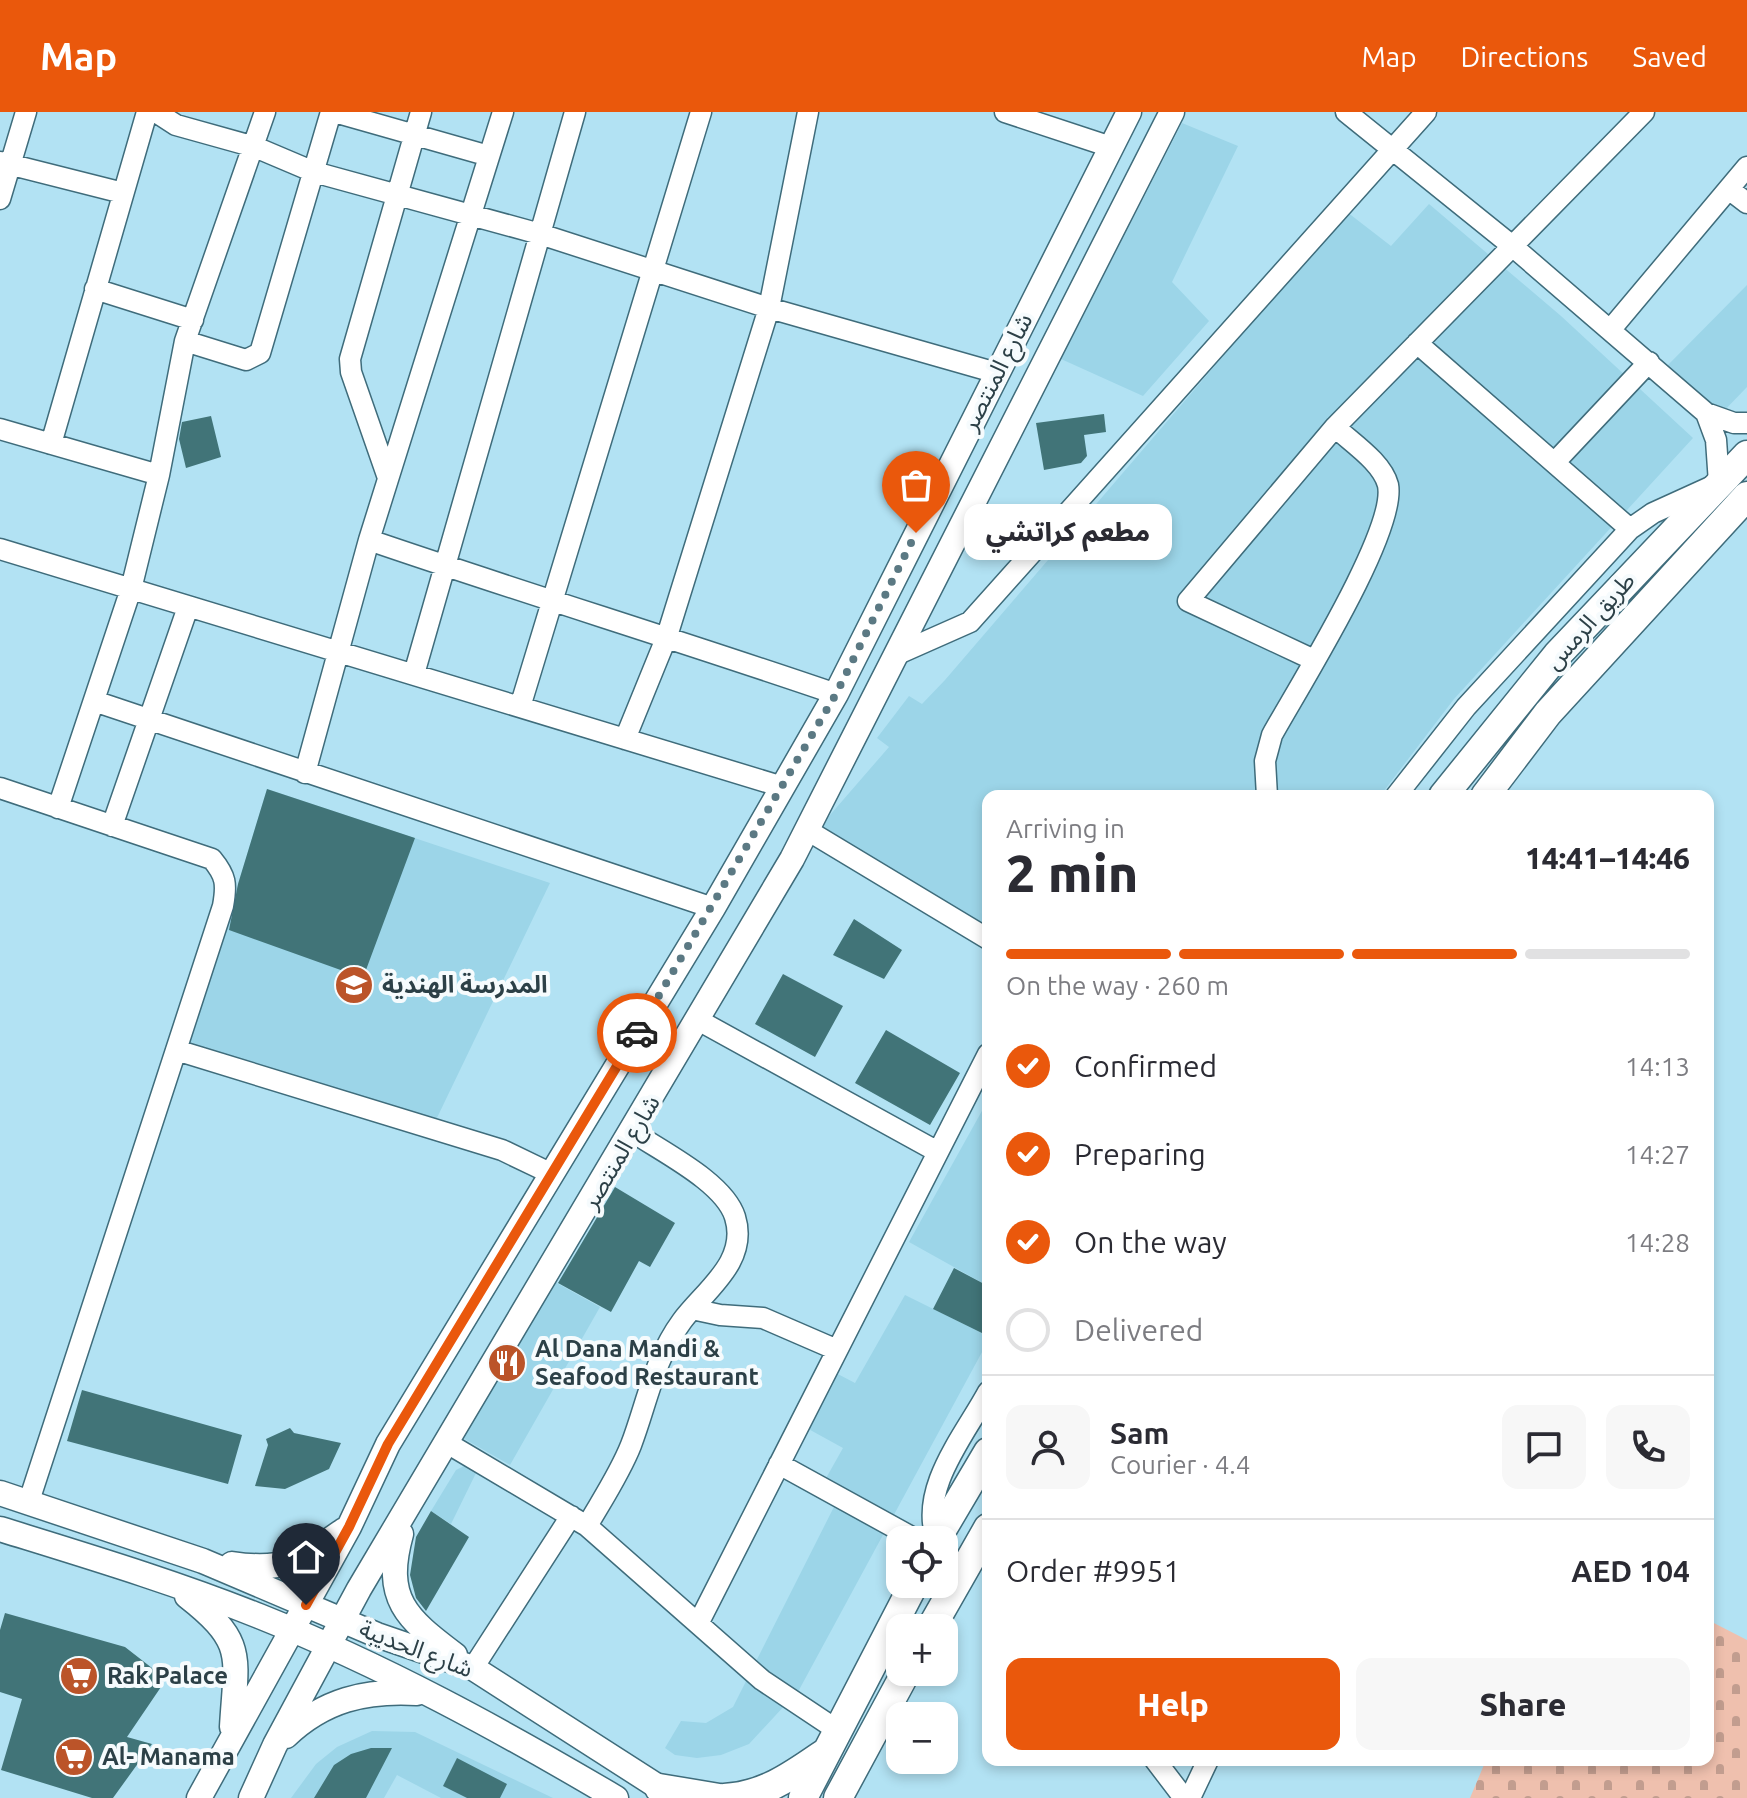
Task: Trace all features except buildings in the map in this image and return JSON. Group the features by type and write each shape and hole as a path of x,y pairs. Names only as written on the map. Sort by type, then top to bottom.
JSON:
{"highway":[{"name":"طريق الرمس","path":"1448,790 1557,655 1747,455"},
{"name":"طريق الرمس","path":"1490,790 1548,713 1747,496"},
{"path":"944,1526 982,1462"},
{"path":"939,1614 982,1539"},
{"path":"803,1798 907,1598"},
{"path":"838,1798 851,1785 899,1686"},
{"path":"668,1793 746,1797 772,1787 835,1740"}],"main road":[{"name":"شارع المنتصر","path":"199,1798 349,1527 388,1444 713,908 836,694 1129,112"},
{"name":"شارع المنتصر","path":"251,1798 275,1745 342,1620 633,1132 807,830 900,653 1172,112"},
{"name":"شارع الحديبة","path":"0,1493 203,1561 342,1620 473,1668 668,1793"},
{"path":"407,1510 394,1560 398,1602 415,1625 473,1668"},
{"path":"203,1561 261,1568 283,1566 298,1562 349,1527"},
{"name":"شارع الحديبة","path":"0,1529 170,1582 292,1630 433,1694 616,1798"},
{"path":"170,1582 220,1621 232,1643 235,1654 232,1734"},
{"path":"275,1745 306,1718 360,1694 383,1691 433,1694"}],"street":[{"path":"0,199 5,164 26,112"},
{"path":"51,444 147,112"},
{"path":"156,112 176,125 255,147 314,172 540,234 769,308 997,373"},
{"path":"58,808 131,589 159,475 185,341 265,112"},
{"path":"185,341 246,360 260,353 333,112 489,156"},
{"path":"388,478 351,372 350,359 421,112"},
{"path":"305,773 369,540 503,112"},
{"path":"414,674 575,112"},
{"path":"520,707 701,112"},
{"path":"625,739 667,636 769,308 808,112"},
{"path":"1005,112 1111,147"},
{"path":"1346,112 1511,245 1706,413 1718,420 1747,423"},
{"path":"900,653 970,622 1426,112"},
{"path":"1314,660 1188,601 1335,427 1511,245 1574,187 1644,112"},
{"path":"5,164 123,193"},
{"path":"1611,329 1747,167"},
{"path":"1730,190 1747,203"},
{"path":"95,289 193,320"},
{"path":"1417,343 1630,529"},
{"path":"1555,462 1649,362"},
{"path":"1401,790 1466,707 1630,529 1653,513 1719,483 1716,440 1706,413"},
{"path":"1267,790 1267,751 1361,573 1390,499 1387,482 1379,468 1335,427"},
{"path":"0,429 159,475"},
{"path":"369,540 552,603 667,636 836,694"},
{"path":"0,549 783,787"},
{"path":"112,826 188,607"},
{"path":"94,701 713,908"},
{"path":"0,788 212,859 225,875 223,906 29,1501"},
{"path":"807,830 982,935"},
{"path":"698,1020 938,1152"},
{"path":"176,1050 502,1150 552,1174"},
{"path":"699,1622 982,1066"},
{"path":"473,1668 629,1448 648,1385 664,1352 692,1309 729,1268 735,1250 735,1217 707,1182 633,1132"},
{"path":"692,1309 720,1315 763,1318 837,1350"},
{"path":"934,1526 931,1510 935,1490 982,1403"},
{"path":"447,1443 579,1521 835,1740"},
{"path":"779,1464 892,1526"},
{"path":"1160,1766 1184,1798"},
{"path":"1190,1798 1205,1766"}],"shaded area":[{"path":"1182,123 1238,146 1172,282 1209,321 1143,396 1061,359"},
{"path":"1429,204 1561,316 1693,438 1454,699 1385,790 982,790 982,931 817,830 889,747 877,738 909,696 922,704 945,680 1347,212 1391,246"},
{"path":"1747,285 1747,387 1720,415 1666,367"},
{"name":"المدرسة الهندية","path":"267,789 550,883 434,1124 190,1042"},
{"path":"982,1111 982,1283 909,1242"},
{"path":"553,1281 600,1307 510,1465 461,1437"},
{"path":"905,1295 982,1333 982,1352 799,1690 749,1744 721,1755 697,1758 675,1755 665,1748 681,1721 706,1723 733,1707 843,1489 825,1480 843,1448 803,1426 832,1371 855,1383"},
{"path":"464,1466 476,1473 451,1524 431,1511 456,1470"},
{"path":"372,1731 415,1732 553,1798 441,1798 397,1775 384,1798 291,1798 316,1764 337,1747"}],"green space":[{"path":"1714,1623 1747,1640 1747,1798 1470,1798 1483,1766 1714,1766"}],"way so far":[{"path":"637,1033 836,694 916,533"}],"place":[{"name":"مطعم كراتشي","path":"916,533"},
{"name":"المدرسة الهندية","path":"354,985"},
{"name":"Al Dana Mandi & Seafood Restaurant","path":"507,1363"},
{"name":"Rak Palace","path":"79,1676"},
{"name":"Al- Manama","path":"74,1757"}],"route":[{"path":"306,1605 349,1527 388,1444 637,1033"}]}
